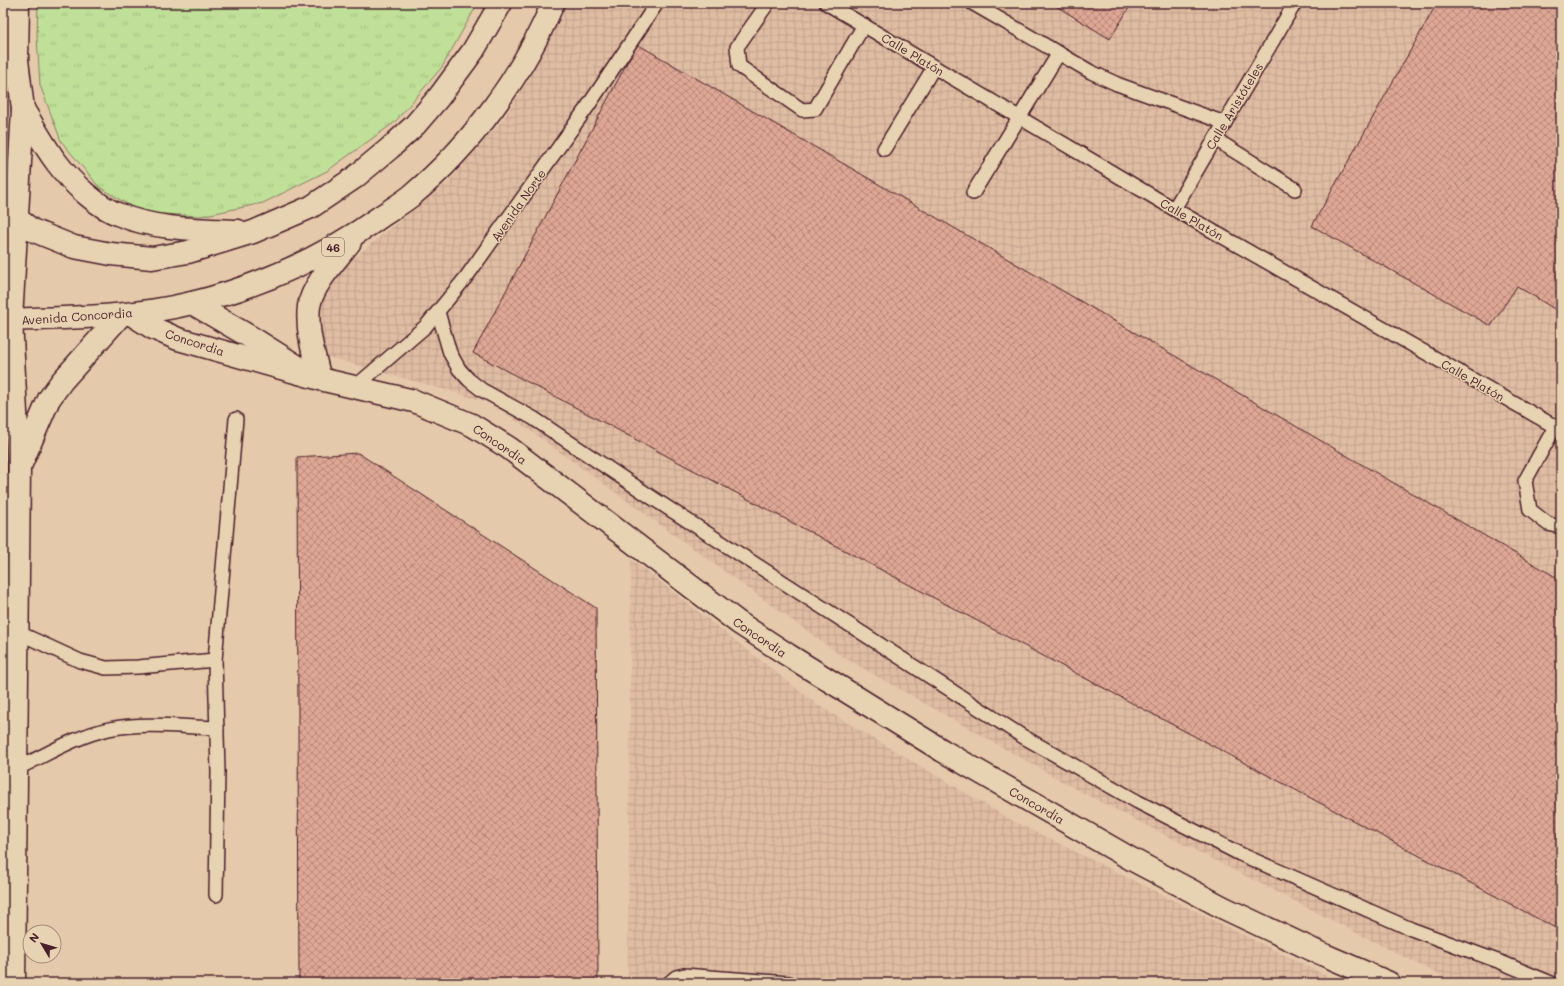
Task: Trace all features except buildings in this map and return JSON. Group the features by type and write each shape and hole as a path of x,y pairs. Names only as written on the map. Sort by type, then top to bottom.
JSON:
{"main road":[{"path":"14,983 19,468 17,424 7,320 9,213 23,109 17,60 18,3"},
{"path":"9,213 32,230 74,247 111,254 152,258 188,252 253,232 311,207 354,178 415,125 439,97 473,51 501,3"},
{"name":"Avenida Concordia","path":"7,320 48,320 125,315 192,303 279,274 313,259 356,235 410,196 471,136 500,98 524,60 554,3"},
{"path":"3,94 17,60"},
{"path":"23,109 57,163 66,173 80,188 97,202 119,215 151,224 180,228 253,232"},
{"path":"315,377 310,337 309,305 314,291 324,276 356,235"},
{"path":"192,303 315,377"},
{"path":"19,468 49,399 62,381 125,315"},
{"name":"Concordia","path":"125,315 178,339 315,377 414,401 472,425 509,448 739,623 880,713 943,751 1133,860 1224,908 1313,950 1389,983"},
{"path":"3,407 17,424"}],"lane":[{"name":"Avenida Norte","path":"355,387 414,337 438,312 467,276 588,106 657,3"},
{"path":"768,3 737,47 739,66 802,110 815,109 864,25"},
{"name":"Calle Platón","path":"826,3 1174,209 1558,428"},
{"path":"972,3 1091,72 1117,84 1225,123"},
{"name":"Calle Aristóteles","path":"1174,209 1295,3"},
{"path":"973,193 1058,53"},
{"path":"884,149 934,67"},
{"path":"1215,139 1295,189"},
{"path":"438,312 450,353 459,369 473,384 533,418 654,499 1022,736 1138,802 1240,854 1411,929 1551,983"},
{"path":"216,895 217,728 214,660 236,419"},
{"path":"1558,428 1525,481 1530,510 1548,524 1561,527"},
{"path":"17,632 80,661 106,668 138,667 214,660"},
{"path":"16,769 80,739 109,729 140,726 217,728"},
{"path":"669,983 676,977 684,975 789,983"}],"shaded area":[{"path":"564,3 1561,3 1561,983 1455,983 1081,792 843,657 492,403 314,353 322,287 366,248 447,183 501,122 528,80"},
{"path":"631,559 819,706 1013,821 1341,983 628,983"}],"green space":[{"path":"38,3 478,3 442,67 395,122 327,171 263,203 201,216 142,213 99,187 61,141 40,85 37,36"}]}
